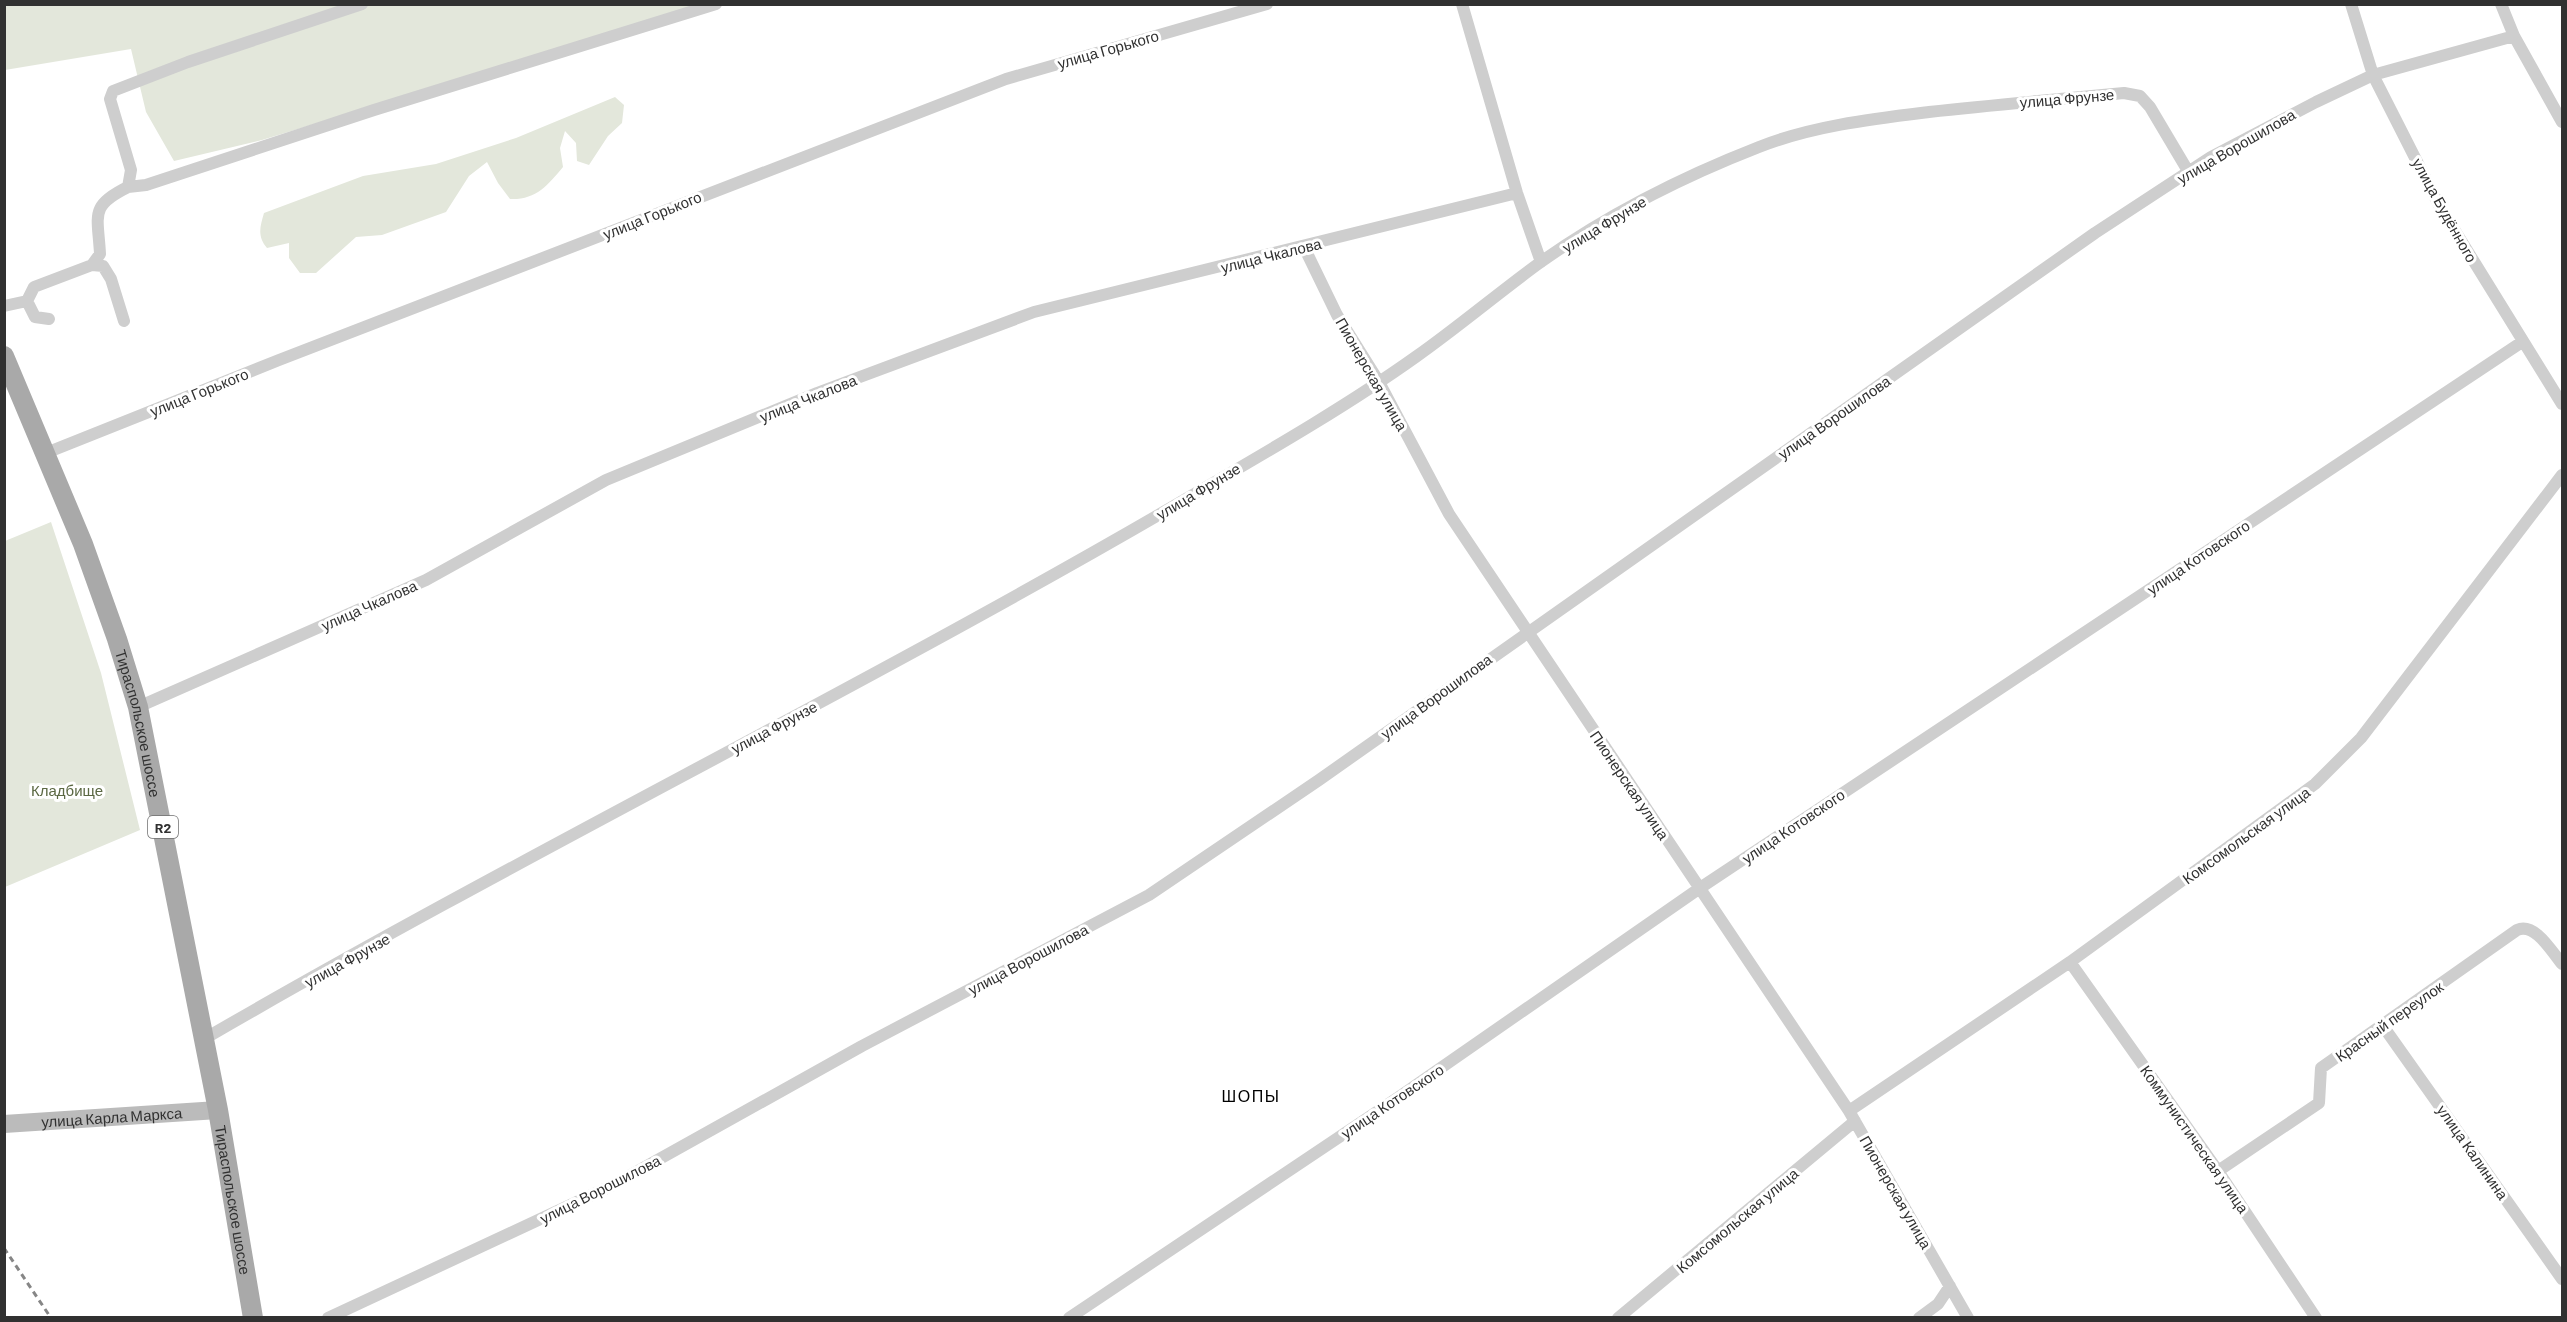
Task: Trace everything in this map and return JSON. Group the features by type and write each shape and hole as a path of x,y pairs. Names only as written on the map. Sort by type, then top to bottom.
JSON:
{"main road":[{"name":"Тираспольское шоссе","path":"4,356 46,453 114,629 138,707 218,1110 253,1317"},
{"name":"улица Карла Маркса","path":"4,1124 218,1110"}],"street":[{"path":"128,187 131,170 110,99 113,91 188,62 362,4"},
{"path":"92,265 100,254 98,210 107,197 128,187 146,185 374,110 716,4"},
{"name":"улица Горького","path":"46,453 279,360 1006,79 1267,4"},
{"path":"1462,4 1517,193 1541,262"},
{"name":"улица Будённого","path":"2351,4 2373,75 2439,205 2562,404"},
{"path":"2501,4 2514,36 2562,122"},
{"name":"улица Ворошилова","path":"328,1317 611,1186 862,1046 1149,895 1319,780 2094,233 2188,171 2279,119 2373,75 2514,36"},
{"name":"улица Фрунзе","path":"204,1039 475,887 964,625 1170,509 1379,382 1541,262 1617,214 1677,183 1761,146 1795,135 1884,118 2014,103 2134,94 2140,96 2150,107 2188,171"},
{"name":"улица Чкалова","path":"138,707 426,580 606,480 817,393 1034,312 1517,193"},
{"name":"Пионерская улица","path":"1304,247 1337,315 1379,382 1449,514 1852,1116 1965,1312"},
{"path":"27,301 34,287 92,265 103,266 111,279 124,321"},
{"path":"4,306 27,301"},
{"path":"27,301 35,317 49,319"},
{"name":"улица Котовского","path":"1069,1317 1399,1097 1700,888 2522,342"},
{"name":"Комсомольская улица","path":"1618,1317 1852,1116 2233,845 2335,766 2361,738 2562,475"},
{"name":"Красный переулок","path":"2218,1171 2319,1103 2321,1068 2517,930 2527,928 2536,934 2562,964"},
{"name":"Коммунистическая улица","path":"2070,962 2218,1171 2316,1317"},
{"name":"улица Калинина","path":"2383,1026 2562,1279"},
{"path":"1920,1317 1938,1304 1950,1286"},
{"path":"1938,1304 1965,1312"}],"green space":[{"path":"5,5 703,5 262,140 174,161 146,112 131,49 5,70"},
{"path":"615,97 624,105 622,123 608,136 589,165 577,161 576,143 565,131 560,148 563,167 546,186 527,197 510,199 487,162 469,176 446,212 382,235 356,237 316,273 300,273 289,258 289,243 267,248 262,239 261,227 264,213 363,176 436,164 516,138"},
{"name":"Кладбище","path":"51,522 101,673 140,830 5,887 5,541"}],"railway":[{"path":"4,1248 51,1318"}],"district":[{"name":"ШОПЫ","path":"1251,1095"}]}
